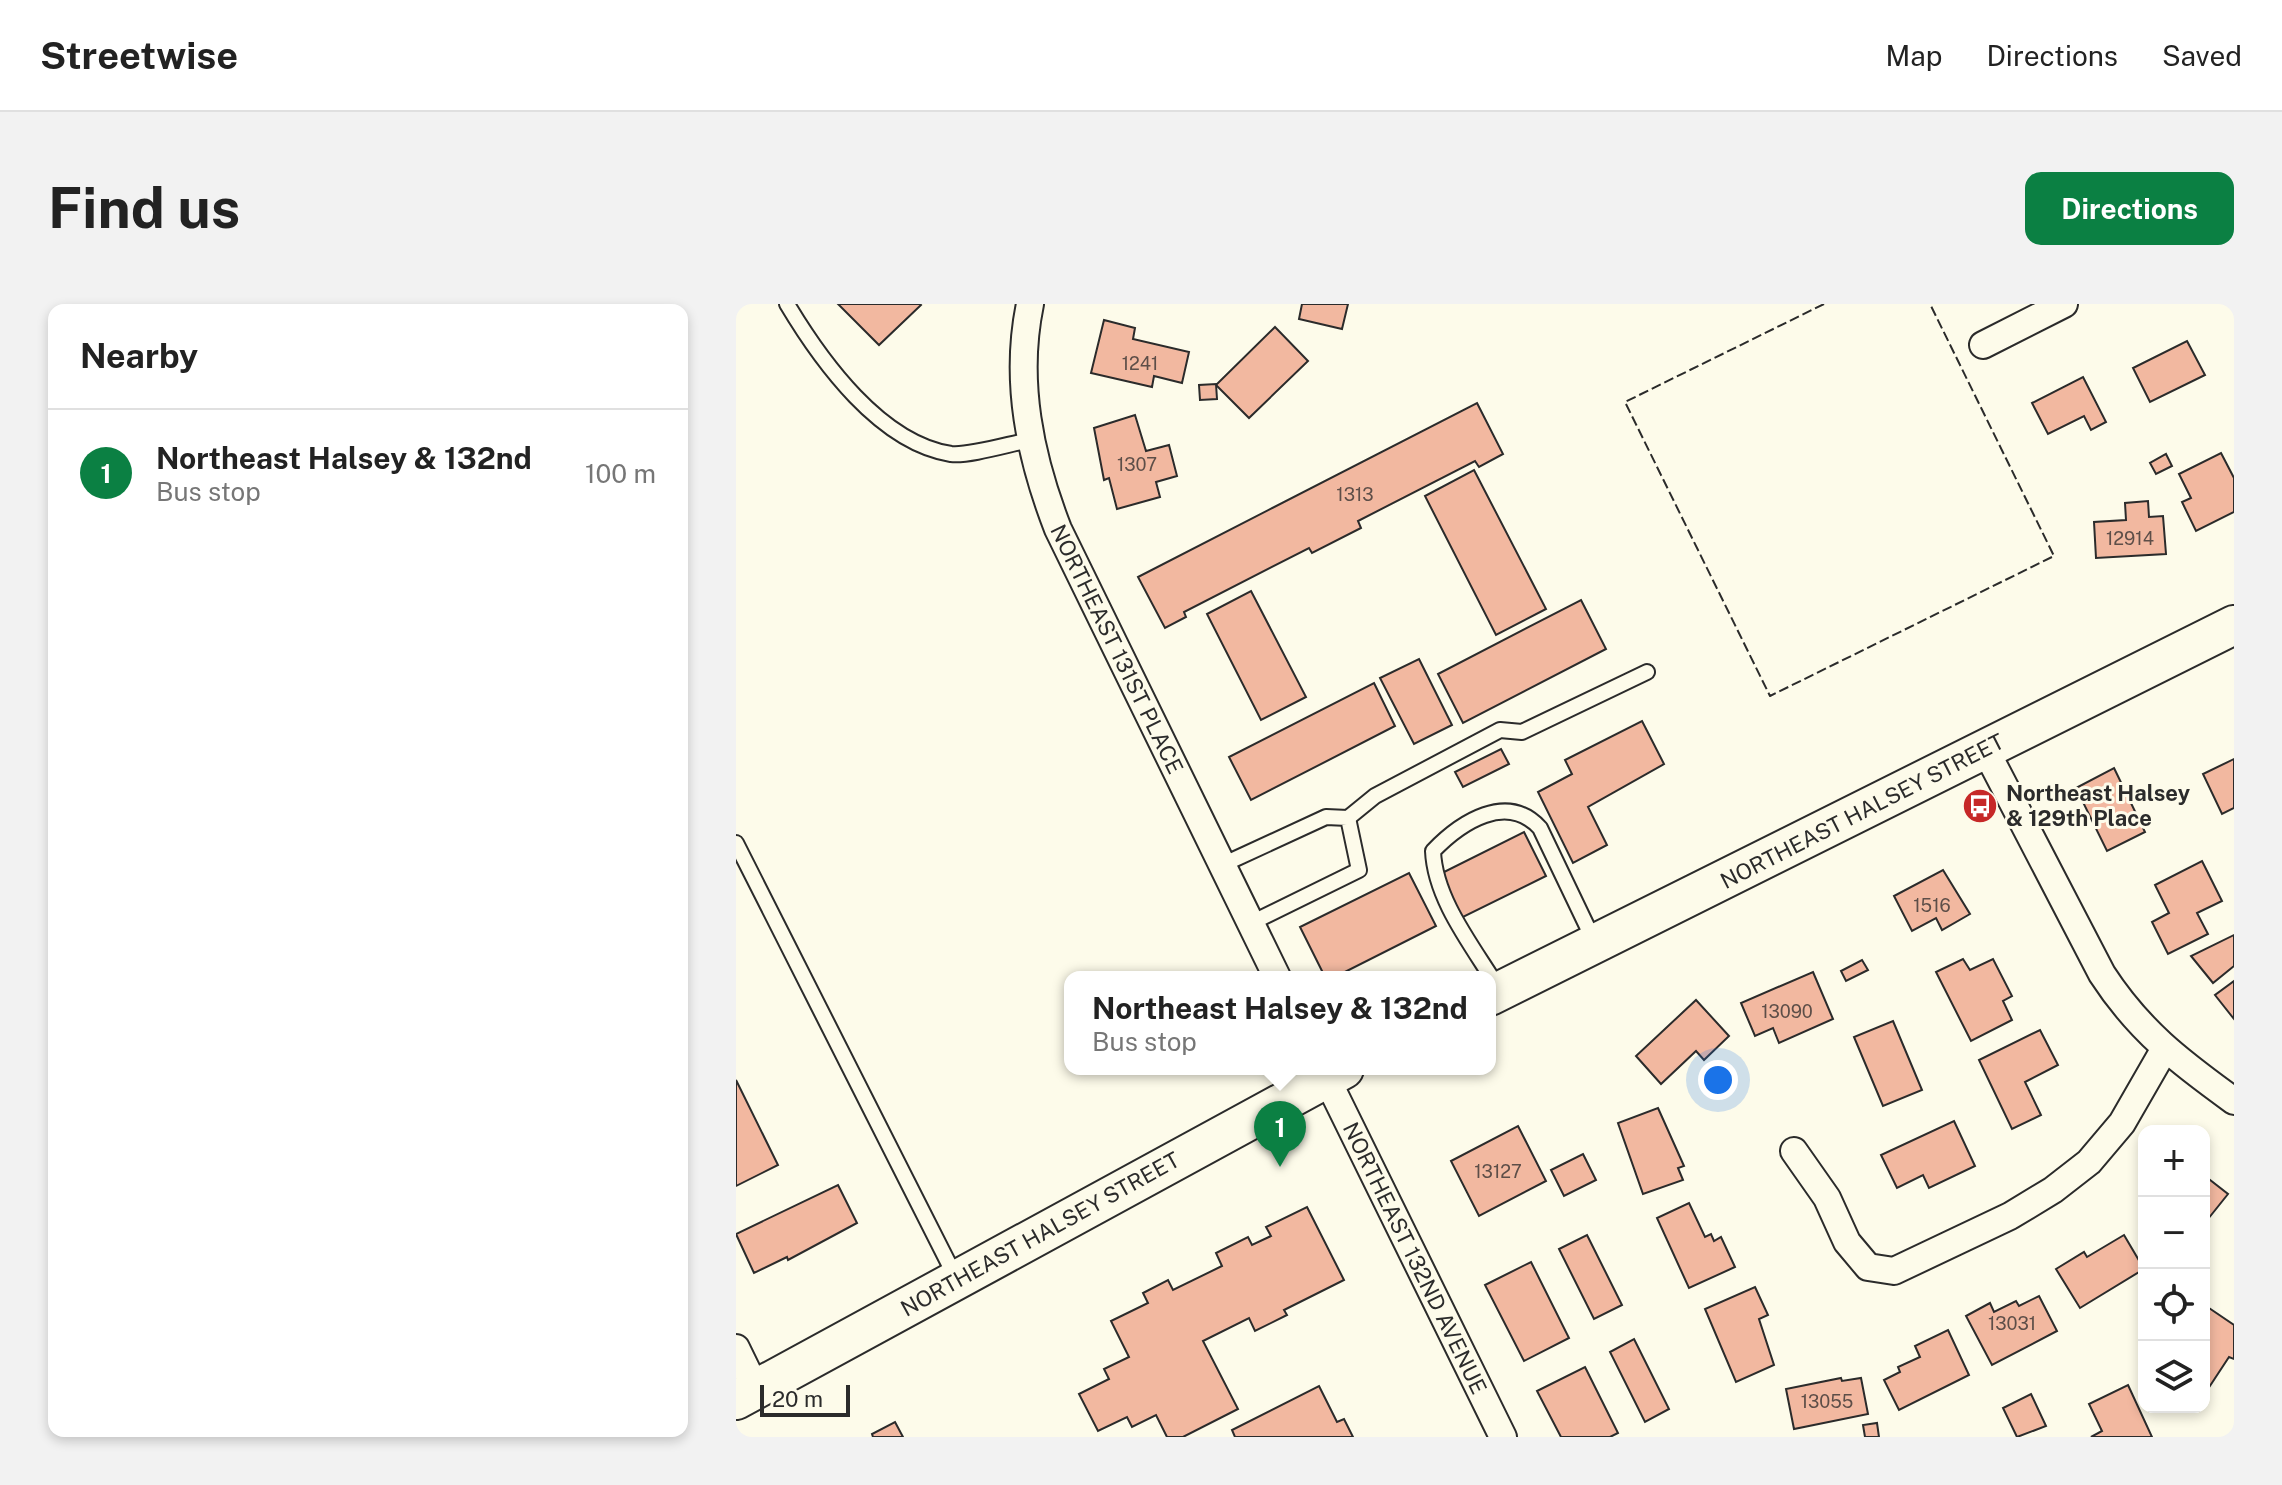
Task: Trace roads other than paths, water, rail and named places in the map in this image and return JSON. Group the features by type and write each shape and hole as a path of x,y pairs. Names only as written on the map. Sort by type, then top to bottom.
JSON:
{"main road":[{"name":"NORTHEAST HALSEY STREET","path":"1496,993 2234,625"},
{"name":"NORTHEAST HALSEY STREET","path":"746,1395 1326,1075"}],"street":[{"name":"NORTHEAST 131ST PLACE","path":"1030,304 1025,327 1024,385 1030,440 1041,485 1058,529 1274,971"},
{"path":"1983,345 2064,304"},
{"path":"1985,749 2102,974 2124,1008 2164,1050 2234,1101"},
{"path":"1794,1151 1827,1198 1847,1242 1868,1267 1894,1271 2010,1216 2053,1190 2089,1162 2122,1123 2164,1050"},
{"name":"NORTHEAST 132ND AVENUE","path":"1332,1075 1503,1437"},
{"path":"736,1348 746,1395"}],"lane":[{"path":"787,304 841,383 885,423 904,434 952,454 1030,440"},
{"path":"1222,865 1326,817 1348,818 1375,796 1500,730 1522,732 1647,672"},
{"path":"1484,971 1434,872 1433,851 1452,832 1488,814 1516,809 1529,816 1540,828 1595,944"},
{"path":"1251,923 1359,870 1348,818"},
{"path":"736,843 957,1279"}],"place":[{"name":"Northeast Halsey & 129th Place","path":"1980,806"},
{"name":"Northeast Halsey & 132nd","path":"1280,1167"}]}
